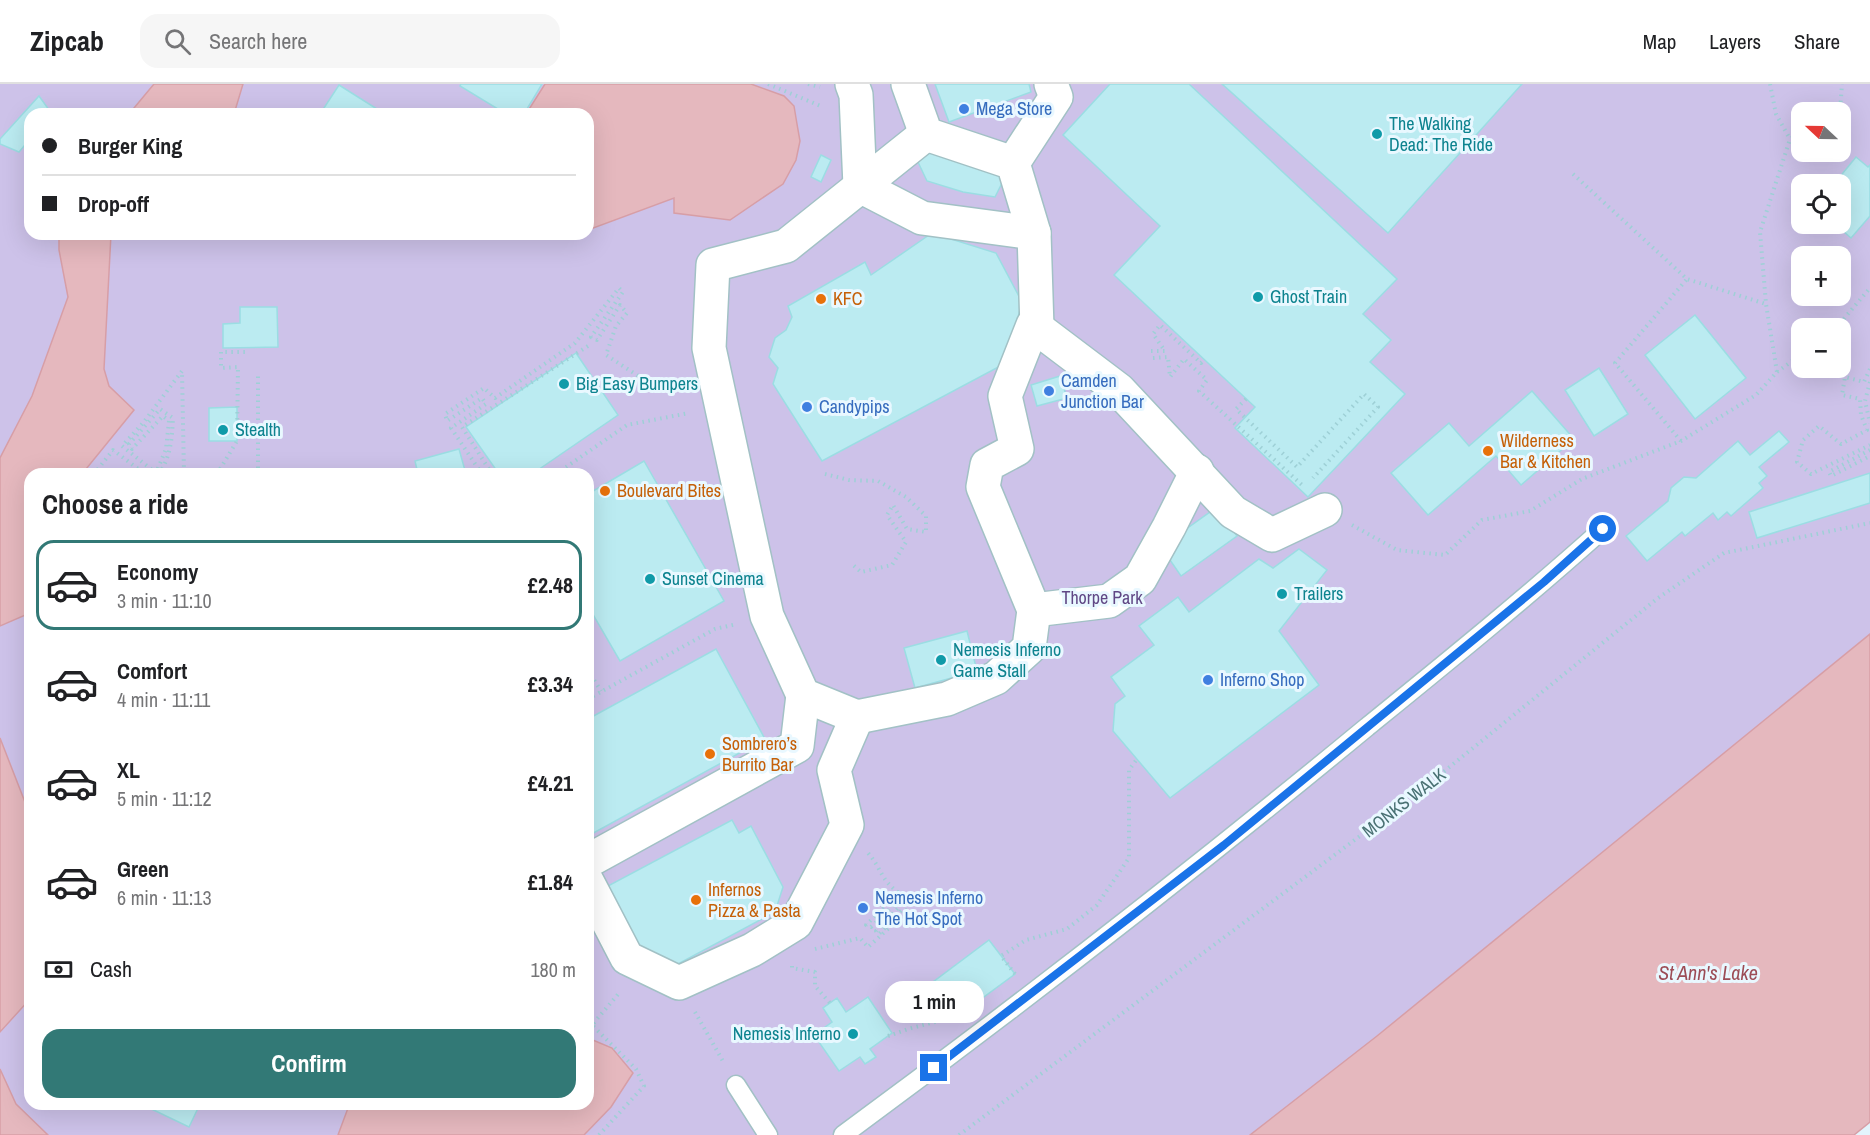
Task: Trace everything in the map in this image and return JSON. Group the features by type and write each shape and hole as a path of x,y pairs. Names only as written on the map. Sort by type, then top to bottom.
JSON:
{"street":[{"path":"908,84 926,134"},
{"path":"1037,328 1034,233 1013,163 1056,97 1052,84"},
{"path":"854,98 860,186"},
{"path":"926,134 1013,163"},
{"path":"797,746 803,695 767,616 709,348 713,265 786,246 926,134"},
{"path":"860,186 922,218 1034,233"},
{"path":"803,695 857,717 947,699 996,678 1029,648 1034,610 983,487 987,465 1017,449 1005,396 1033,325 1119,390 1233,512 1272,535 1315,499"},
{"path":"1034,610 1109,601 1140,579 1197,471"},
{"path":"594,895 627,958 679,983 752,950 796,923 847,825 834,770 857,717"},
{"path":"797,746 834,770"},
{"path":"594,858 797,746"}],"lane":[{"path":"843,1135 970,1042 1224,845 1544,582 1603,529"},
{"path":"736,1085 768,1135"}],"path":[{"path":"768,84 830,110 854,98"},
{"path":"1770,84 1776,114 1790,139 1760,232 1766,304 1777,372"},
{"path":"1841,102 1842,84"},
{"path":"1573,174 1687,279 1766,304"},
{"path":"1681,441 1615,363 1687,279"},
{"path":"478,468 451,428 486,404 482,398 447,421 446,414 484,388 495,398 575,343 619,288 623,292 591,337 597,340 620,305 627,313 616,326 606,355 657,388"},
{"path":"1844,318 1870,288"},
{"path":"1151,351 1165,351 1153,334 1160,325 1201,363 1204,360"},
{"path":"488,468 462,427 588,346"},
{"path":"221,468 237,441 238,367 221,368 221,352 246,352"},
{"path":"1154,358 1168,357 1170,377 1184,359 1207,380 1199,391 1315,499 1397,550 1444,555 1482,520 1530,511 1582,479 1681,441 1756,395 1777,372 1791,362"},
{"path":"1870,369 1864,382 1845,377 1842,395 1860,399 1861,415 1867,430 1841,444 1818,426 1803,440 1797,462 1811,474 1870,445"},
{"path":"150,468 122,446 143,423 182,371 184,468"},
{"path":"258,374 258,468"},
{"path":"1870,382 1865,401 1870,423"},
{"path":"1246,399 1236,410 1297,466 1364,394 1378,407 1312,480"},
{"path":"565,468 627,425 722,406"},
{"path":"158,468 166,449 169,421 164,416 132,449 129,444 160,409 173,417 172,442 163,468"},
{"path":"99,468 113,450 137,468"},
{"path":"1870,450 1829,472 1831,476 1870,456"},
{"path":"825,474 849,480 878,481 906,497 926,516 926,532 907,529 893,505 887,515 906,542 892,565 861,572 852,564"},
{"name":"MONKS WALK","path":"959,1135 1416,795 1644,609 1714,560 1724,554 1870,523"},
{"path":"594,695 715,629 767,616"},
{"path":"594,680 600,691"},
{"path":"1005,981 1015,974 1001,956 1026,940 1067,929 1097,905 1129,858 1129,770 1137,759"},
{"path":"808,948 823,948 860,938 868,947 908,911 903,909 879,934 876,931 902,904 897,902 871,927 866,925 898,893 885,883 877,863 864,848"},
{"path":"794,958 792,968 815,972 815,986 830,1003"},
{"path":"594,1023 642,965"},
{"path":"679,983 736,1085"},
{"path":"888,1036 958,1016 968,1009"},
{"path":"594,1027 636,1069 644,1086 598,1135"}],"green space":[{"name":"Thorpe Park","path":"0,84 1870,84 1870,634 1377,1036 1252,1135 0,1135"}],"water":[{"path":"154,84 243,84 236,108 134,108"},
{"path":"545,84 751,84 784,96 794,106 800,141 796,160 783,184 730,220 674,213 674,198 594,228 594,108 530,108"},
{"path":"59,240 111,240 104,369 109,386 134,410 87,468 24,468 24,616 0,626 0,458 32,396 68,297"},
{"name":"St Ann's Lake","path":"1870,634 1870,1122 1854,1135 1250,1135 1377,1036"},
{"path":"0,738 24,800 24,1006 0,1032"},
{"path":"594,1040 612,1048 633,1073 611,1107 584,1135 338,1135 347,1110 594,1110"},
{"path":"0,1069 16,1104 48,1135 0,1135"}],"building":[{"path":"461,84 542,84 528,108 496,108 460,86"},
{"name":"Mega Store","path":"935,84 1029,84 1031,92 949,122"},
{"name":"Ghost Train","path":"1110,84 1189,84 1397,279 1363,314 1391,340 1370,362 1405,394 1308,497 1235,428 1255,407 1114,275 1160,226 1063,135"},
{"name":"The Walking Dead: The Ride","path":"1222,84 1522,84 1388,233"},
{"path":"339,85 375,108 324,108"},
{"path":"39,96 48,108 28,108"},
{"path":"24,113 24,146 19,152 0,144 0,139"},
{"path":"937,146 1002,166 1002,183 995,197 963,192 927,181 917,160"},
{"path":"821,155 831,160 821,182 811,177"},
{"path":"1856,157 1868,167 1870,165 1870,216 1851,238 1846,234 1851,234 1851,174 1842,174"},
{"path":"932,233 996,253 1022,302 1006,363 822,461 773,384 778,368 769,357 775,338 786,330 792,317 788,306 865,262 871,275"},
{"path":"240,307 277,307 278,347 223,348 223,324 240,323"},
{"path":"1695,315 1746,378 1695,419 1645,355"},
{"name":"Big Easy Bumpers","path":"576,353 618,415 541,468 495,468 466,427"},
{"path":"1599,368 1628,414 1594,436 1565,390"},
{"name":"Camden Junction Bar","path":"1060,376 1067,398 1037,406 1031,385"},
{"name":"Wilderness Bar & Kitchen","path":"1532,391 1574,439 1521,485 1496,456 1428,515 1391,473 1449,423 1469,446"},
{"name":"Stealth","path":"237,407 237,441 209,441 209,408"},
{"path":"1779,431 1789,442 1759,467 1767,476 1759,483 1763,488 1731,516 1727,512 1718,520 1713,513 1685,536 1682,532 1647,561 1626,536 1668,501 1671,488 1684,477 1696,478 1738,441 1750,455"},
{"path":"459,449 464,468 417,468 415,461"},
{"name":"Sunset Cinema","path":"644,461 724,601 620,661 594,616 594,490"},
{"path":"1870,473 1870,503 1757,538 1749,512"},
{"path":"1217,507 1237,536 1181,576 1161,547"},
{"path":"1299,549 1327,570 1279,631 1319,685 1170,798 1113,731 1115,704 1125,696 1111,677 1154,645 1139,626 1178,597 1189,612 1259,559 1273,568"},
{"name":"Nemesis Inferno Game Stall","path":"967,631 977,671 915,688 904,648"},
{"path":"716,649 765,739 594,833 594,716"},
{"name":"Infernos Pizza & Pasta","path":"732,820 739,833 751,826 783,887 775,912 665,971 646,964 606,887"},
{"path":"989,940 1015,974 958,1016 933,982"},
{"name":"Nemesis Inferno","path":"868,997 892,1033 870,1049 876,1057 865,1064 860,1057 839,1071 814,1035 832,1022 823,1008 837,998 846,1012"},
{"path":"154,1110 197,1110 189,1127"}],"place":[{"name":"Mega Store","path":"964,109"},
{"name":"The Walking Dead: The Ride","path":"1377,134"},
{"name":"Ghost Train","path":"1258,297"},
{"name":"KFC","path":"821,299"},
{"name":"Big Easy Bumpers","path":"564,384"},
{"name":"Camden Junction Bar","path":"1049,391"},
{"name":"Candypips","path":"807,407"},
{"name":"Stealth","path":"223,430"},
{"name":"Wilderness Bar & Kitchen","path":"1488,451"},
{"name":"Boulevard Bites","path":"605,491"},
{"name":"Sunset Cinema","path":"650,579"},
{"name":"Trailers","path":"1282,594"},
{"name":"Nemesis Inferno Game Stall","path":"941,660"},
{"name":"Inferno Shop","path":"1208,680"},
{"name":"Sombrero’s Burrito Bar","path":"710,754"},
{"name":"Infernos Pizza & Pasta","path":"696,900"},
{"name":"Nemesis Inferno The Hot Spot","path":"863,908"},
{"name":"Nemesis Inferno","path":"853,1034"}],"route":[{"path":"934,1068 1224,845 1544,582 1603,529"}]}
